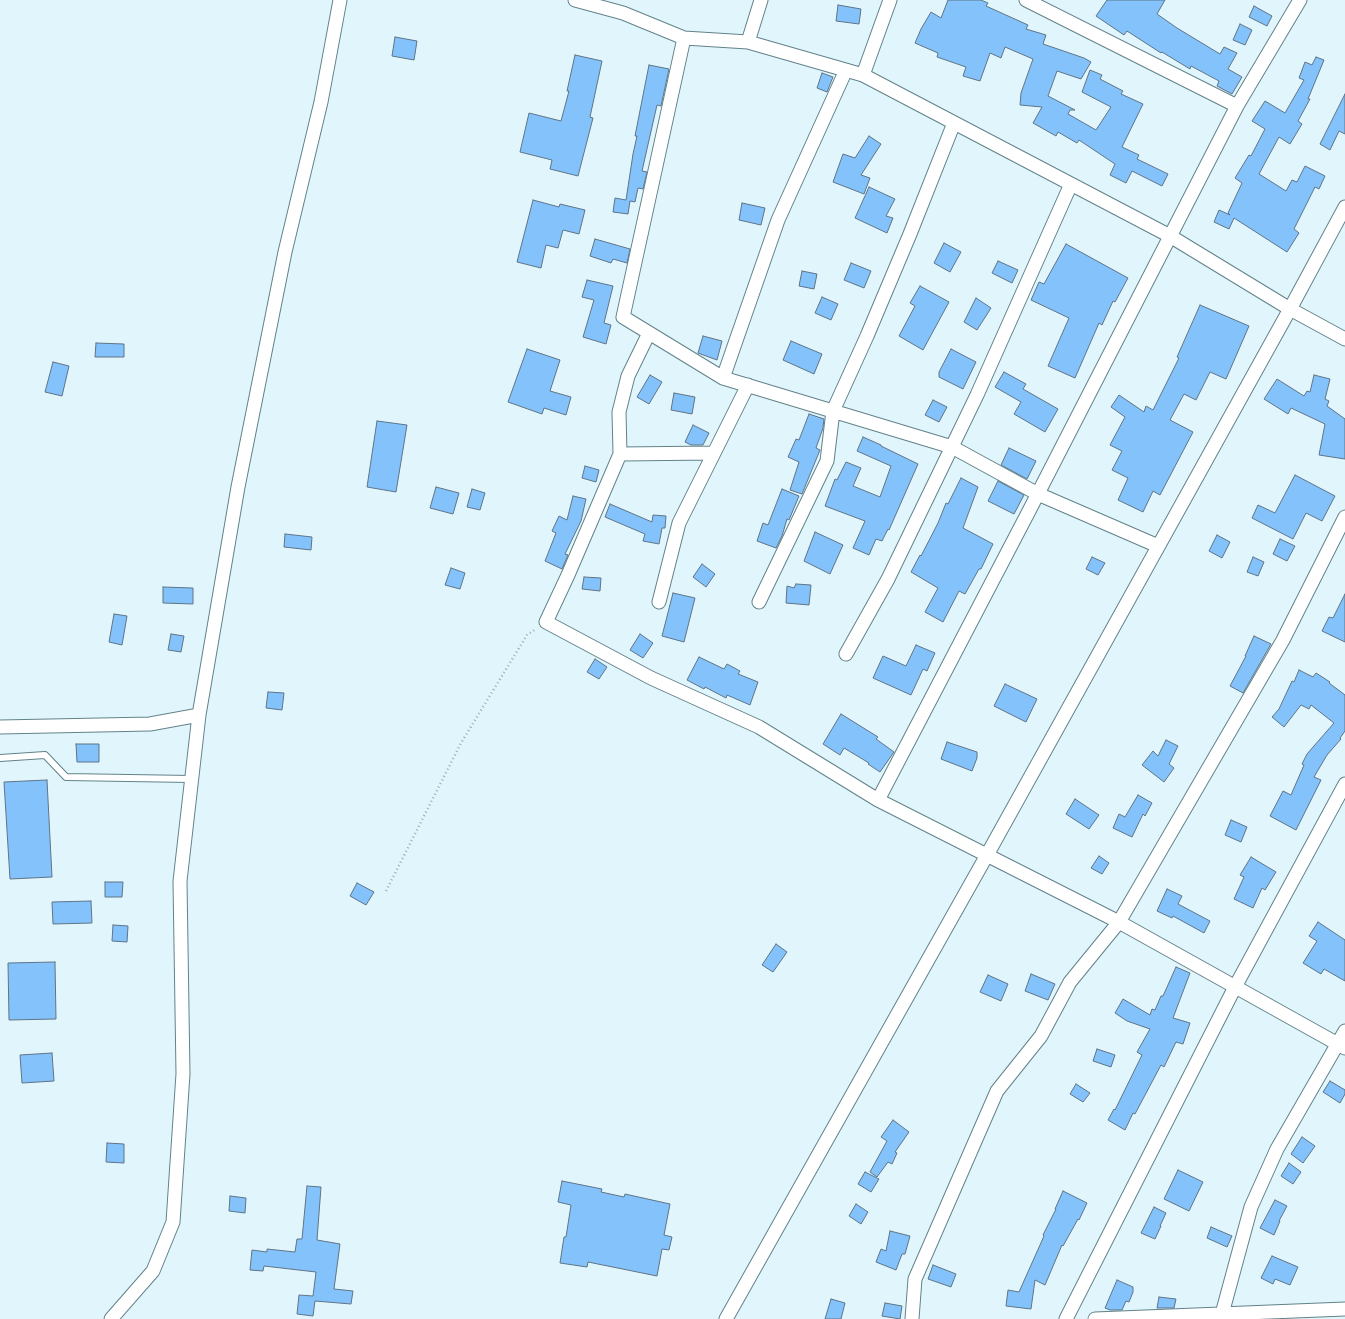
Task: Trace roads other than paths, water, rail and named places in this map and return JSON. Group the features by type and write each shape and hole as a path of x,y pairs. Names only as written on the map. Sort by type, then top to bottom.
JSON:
{"street":[{"path":"111,1319 153,1271 172,1222 183,1074 180,881 198,715 238,487 285,252 321,102 340,0"},
{"path":"575,0 624,6 684,38 748,42 863,76 1170,236 1290,309 1345,340"},
{"path":"748,42 761,0"},
{"path":"863,76 890,0"},
{"path":"1026,0 1237,106"},
{"path":"878,800 1038,494 1237,106 1300,0"},
{"path":"684,38 623,317 723,378 952,447 1038,494 1158,546"},
{"path":"723,378 778,220 846,70"},
{"path":"759,602 827,461 833,411 867,336 907,241 954,123"},
{"path":"846,654 888,578 977,395 1070,184"},
{"path":"726,1319 987,855 1345,207"},
{"path":"650,333 628,376 619,412 620,454 546,622 651,678 759,727 878,800 1119,922 1342,1046"},
{"path":"658,602 679,523 748,385"},
{"path":"620,454 714,453"},
{"path":"912,1319 915,1278 997,1091 1041,1036 1070,982 1119,922 1282,640 1345,517"},
{"path":"0,727 150,724 198,715"},
{"path":"1066,1319 1235,987 1345,784"},
{"path":"1222,1314 1251,1207 1277,1150 1342,1046 1345,1032"},
{"path":"1095,1319 1345,1309"}],"lane":[{"path":"0,758 45,755 66,777 191,779"}]}
